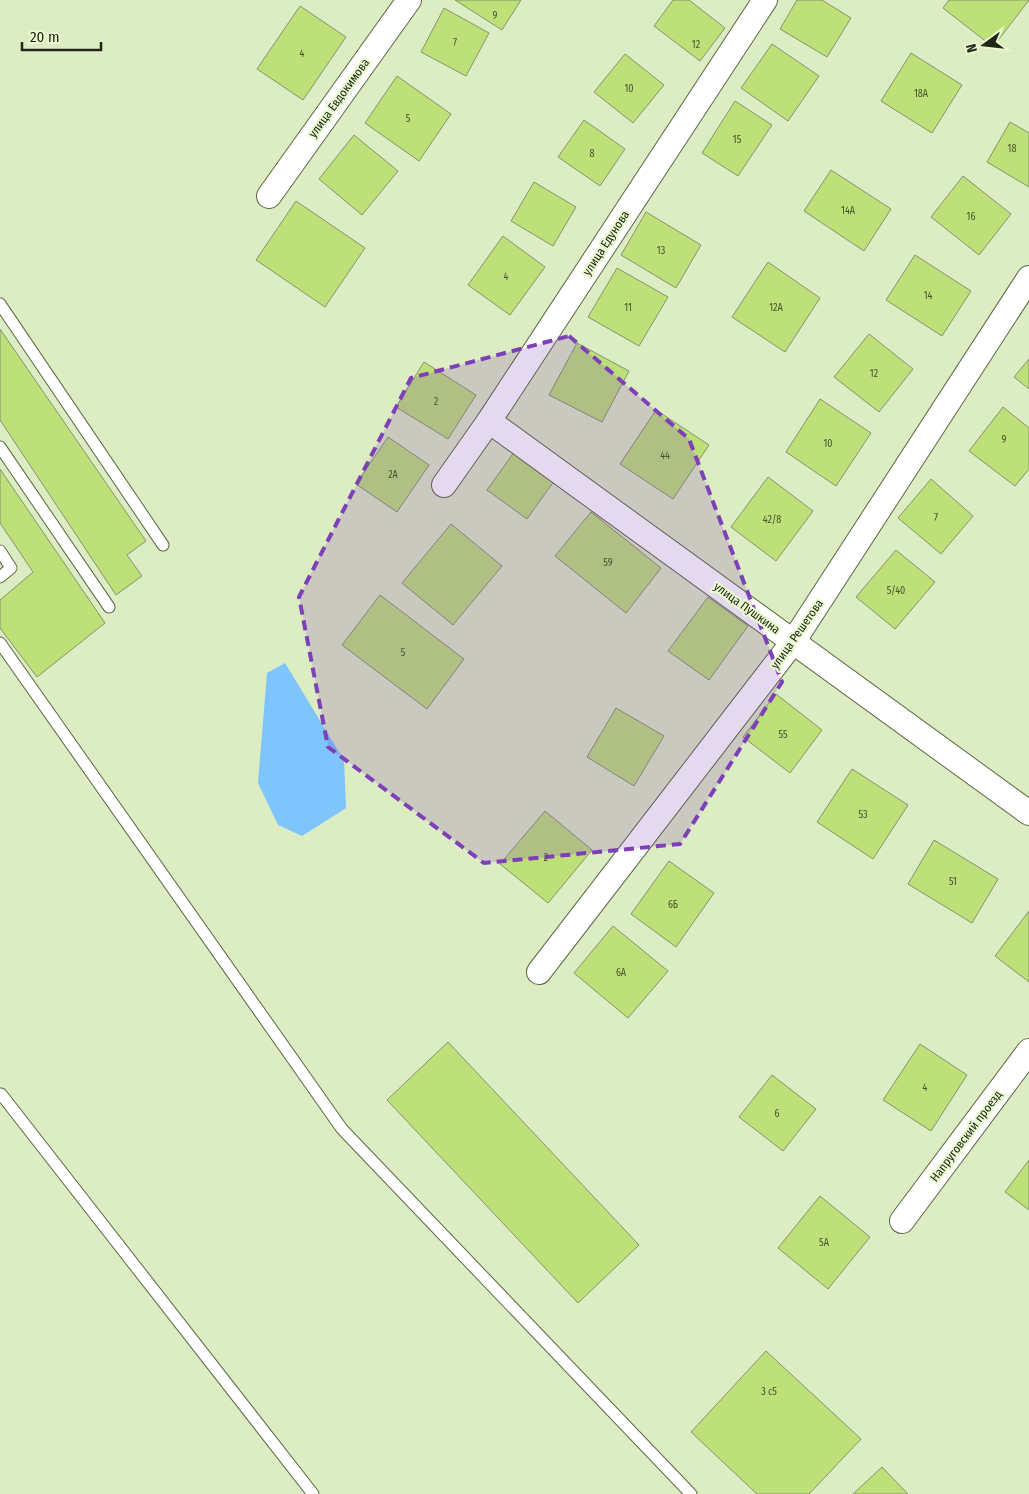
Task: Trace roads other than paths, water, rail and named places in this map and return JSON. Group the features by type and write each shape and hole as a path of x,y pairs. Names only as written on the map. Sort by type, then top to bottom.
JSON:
{"street":[{"name":"улица Евдокимова","path":"269,196 410,0"},
{"name":"улица Едунова","path":"444,485 490,421 765,0"},
{"name":"улица Решетова","path":"539,972 793,642 1029,278"},
{"name":"улица Пушкина","path":"490,421 1029,813"},
{"name":"Напруговский проезд","path":"902,1221 1029,1051"}],"lane":[{"path":"0,304 163,545"},
{"path":"0,447 109,607"},
{"path":"0,551 11,568 0,577"},
{"path":"0,643 342,1129 691,1494"},
{"path":"1,1094 313,1494"}],"water":[{"path":"285,663 344,760 346,808 302,836 278,825 258,783 267,673"}]}
